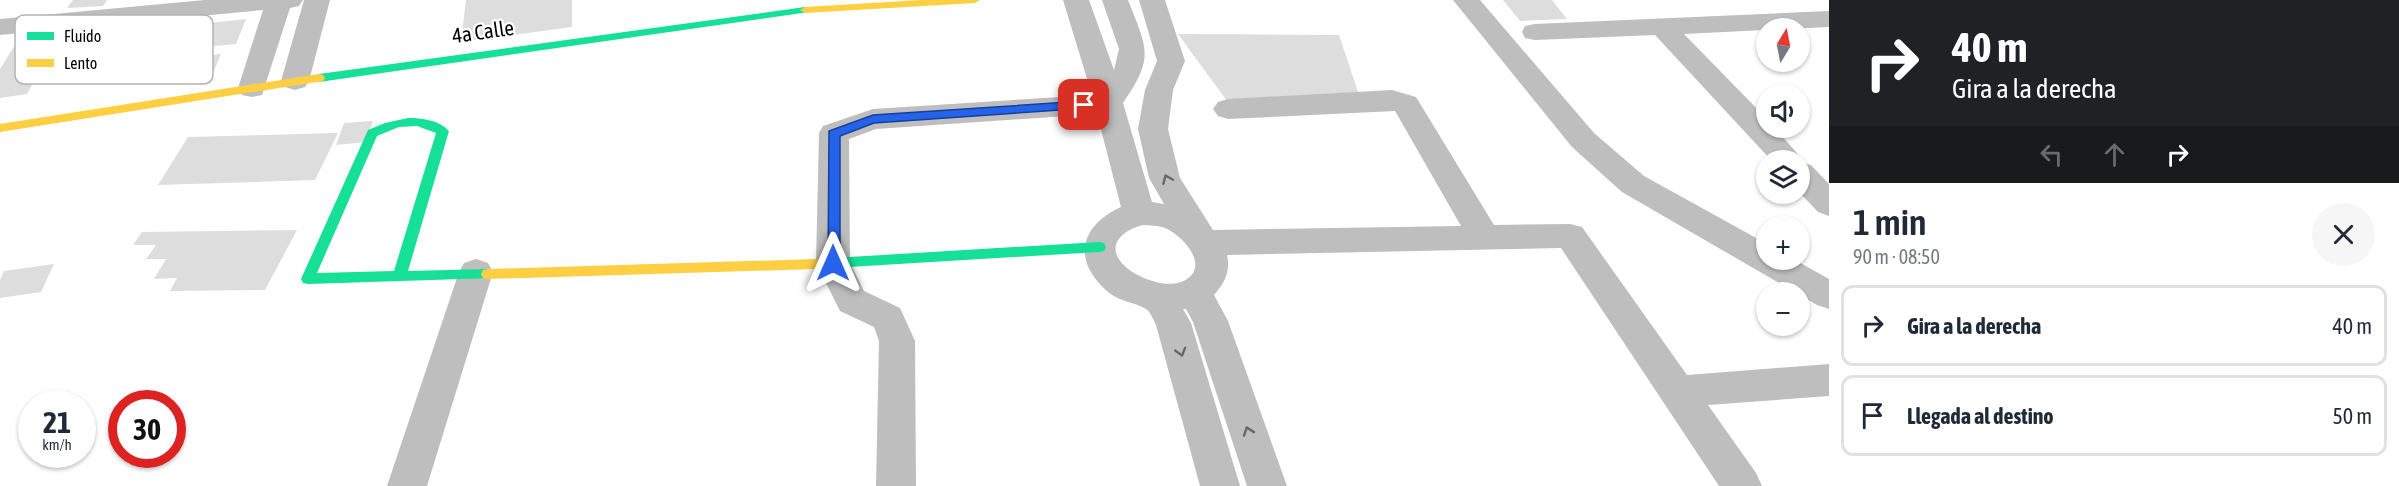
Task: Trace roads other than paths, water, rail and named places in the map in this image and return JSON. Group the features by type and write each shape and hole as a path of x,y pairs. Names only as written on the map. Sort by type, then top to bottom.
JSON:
{"street":[{"path":"114,15 228,3 284,0 252,88"},
{"path":"294,81 316,0"},
{"name":"4a Calle","path":"0,128 294,81 784,11 975,0"},
{"path":"1076,0 1096,56 1139,213"},
{"path":"1108,104 1125,80 1132,49 1115,0"},
{"path":"1152,0 1171,61 1159,90 1154,129 1165,178 1201,236 1212,255 1212,270 1206,281 1176,295 1132,292 1115,281 1101,262 1099,247 1102,236 1110,225 1139,213 1159,214 1178,220 1201,236 1569,236 1742,486"},
{"path":"1466,0 1583,140 1633,184 1829,295"},
{"path":"1535,32 1829,19"},
{"path":"0,27 15,25"},
{"path":"1662,26 1779,150"},
{"path":"1228,109 1392,100 1406,104 1484,237"},
{"path":"896,486 897,341 888,318 852,301 833,263 834,134 873,119 1108,104"},
{"path":"400,275 443,130 433,123 387,123 372,133 308,279 476,272 833,263 1099,247"},
{"path":"1810,184 1829,204"},
{"path":"406,486 476,272"},
{"path":"1176,295 1173,323 1220,486"},
{"path":"1176,295 1210,321 1267,486"},
{"path":"1678,392 1829,380"}]}
